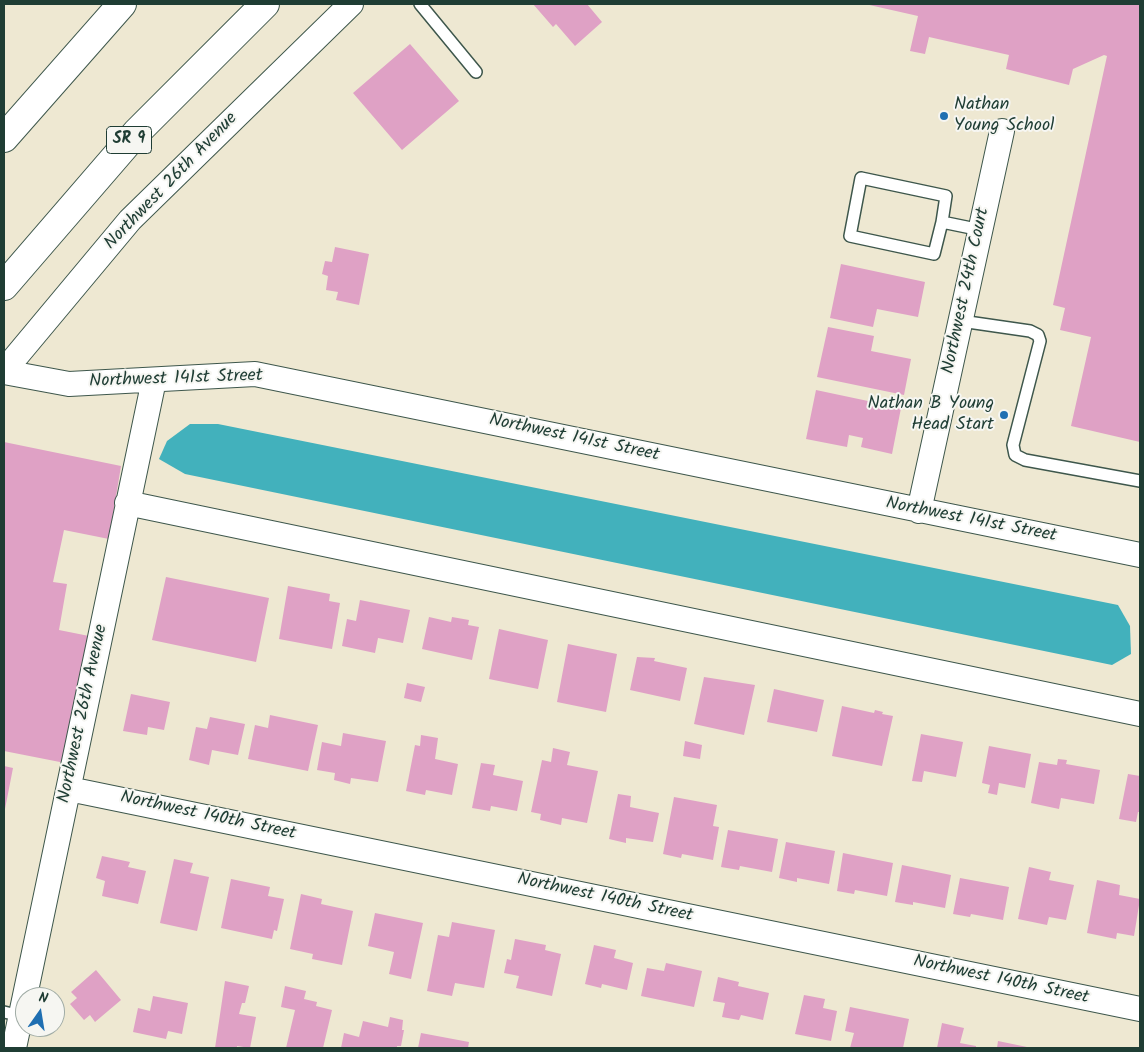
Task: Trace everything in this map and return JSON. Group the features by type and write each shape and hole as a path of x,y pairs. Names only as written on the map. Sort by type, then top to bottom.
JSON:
{"main road":[{"path":"4,138 122,4"},
{"name":"SR 9","path":"4,286 136,132 265,4"}],"street":[{"name":"Northwest 26th Avenue","path":"4,371 130,220 351,4"},
{"name":"Northwest 24th Court","path":"919,511 1002,131"},
{"name":"Northwest 141st Street","path":"4,371 69,384 255,374 1140,555"},
{"name":"Northwest 26th Avenue","path":"14,1048 12,1014 69,789 127,502 154,380"},
{"path":"127,502 1140,714"},
{"name":"Northwest 140th Street","path":"69,789 1140,1009"}],"lane":[{"path":"420,4 476,72"},
{"path":"861,178 946,196 942,222 934,254 850,236 861,178"},
{"path":"942,222 981,230"},
{"path":"961,321 1030,331 1038,335 1040,341 1013,445 1014,455 1024,460 1140,481"}],"water":[{"path":"190,424 218,424 1118,605 1130,626 1131,654 1112,665 185,474 159,459 167,441"}],"building":[{"path":"533,4 587,4 602,22 575,46 556,24 553,27"},
{"path":"865,4 1140,4 1140,442 1071,426 1091,337 1060,330 1065,308 1053,305 1107,56 1104,55 1073,69 1069,85 1006,69 1009,55 929,37 925,54 910,51 918,16"},
{"path":"410,44 459,101 402,150 353,93"},
{"path":"335,247 369,254 359,305 336,300 338,292 326,290 328,276 322,274 325,261 332,262"},
{"path":"841,264 925,282 918,317 877,309 873,327 830,318"},
{"path":"828,327 874,336 871,351 911,359 904,395 817,377"},
{"path":"816,390 901,408 892,454 861,447 863,438 849,435 847,447 806,439"},
{"path":"4,442 121,466 109,539 64,530 53,582 67,584 59,630 89,636 65,763 4,751"},
{"path":"166,577 269,598 256,662 152,640"},
{"path":"288,586 330,594 329,601 340,603 332,649 279,639"},
{"path":"360,600 410,610 403,643 378,638 375,653 342,646 347,619 356,621"},
{"path":"429,617 451,622 452,617 469,620 468,625 479,627 472,660 422,649"},
{"path":"499,629 548,640 538,689 489,679"},
{"path":"568,644 617,654 606,712 557,702"},
{"path":"637,657 655,658 654,661 687,668 680,701 630,690"},
{"path":"704,677 755,685 744,735 694,724"},
{"path":"407,683 425,687 421,702 404,698"},
{"path":"774,689 824,700 817,732 767,722"},
{"path":"131,694 170,702 164,730 148,727 147,735 123,731"},
{"path":"842,706 874,713 875,710 883,712 882,714 893,716 882,766 832,756"},
{"path":"270,715 318,725 308,771 248,759 255,725 268,728"},
{"path":"210,717 245,724 238,755 212,750 209,765 189,760 196,727 207,729"},
{"path":"343,733 386,741 378,782 351,778 350,784 334,780 335,773 317,770 322,742 341,746"},
{"path":"921,734 963,742 956,777 924,771 922,782 912,781"},
{"path":"421,735 438,738 435,759 458,764 452,795 426,790 425,795 406,791 415,745 420,746"},
{"path":"685,741 702,745 700,759 683,756"},
{"path":"989,746 1031,754 1025,788 999,783 997,795 988,793 990,785 982,783"},
{"path":"553,748 570,752 567,765 598,771 587,823 562,818 561,825 540,820 541,814 531,812 542,760 551,762"},
{"path":"1058,759 1067,760 1066,764 1100,770 1094,804 1061,798 1059,809 1031,803 1039,762 1057,765"},
{"path":"481,763 495,765 493,775 523,781 517,811 491,806 490,811 472,808"},
{"path":"4,766 13,768 5,809 4,809"},
{"path":"1128,774 1140,776 1140,812 1138,812 1136,822 1119,819"},
{"path":"618,794 631,796 630,807 659,813 653,842 626,838 626,843 609,839"},
{"path":"674,797 717,805 713,826 719,827 713,860 682,854 681,858 663,854"},
{"path":"728,830 778,839 772,872 740,866 739,870 721,867"},
{"path":"786,842 835,851 829,884 797,878 797,882 779,878"},
{"path":"843,853 893,863 887,896 855,890 854,894 837,891"},
{"path":"102,856 130,862 128,867 146,871 138,904 102,896 105,881 96,878"},
{"path":"174,859 193,863 190,873 209,877 197,931 160,923"},
{"path":"902,865 951,875 945,908 913,902 913,905 895,902"},
{"path":"1029,867 1051,872 1049,880 1074,885 1066,920 1049,917 1047,925 1018,919"},
{"path":"960,878 1009,887 1003,920 971,914 970,917 953,914"},
{"path":"231,879 270,887 268,896 284,899 277,931 274,930 272,939 221,928"},
{"path":"1097,880 1120,885 1119,895 1140,899 1134,936 1117,933 1116,939 1087,933"},
{"path":"301,894 322,899 321,904 353,911 342,965 312,959 313,954 290,949"},
{"path":"375,913 423,923 411,979 389,974 394,952 368,946"},
{"path":"452,922 495,930 484,988 455,983 452,996 427,991 438,935 449,937"},
{"path":"515,939 546,945 545,950 561,954 552,996 516,988 519,976 504,973 507,959 511,960"},
{"path":"594,945 616,950 614,958 633,963 627,990 602,984 601,988 585,984"},
{"path":"666,963 702,971 694,1007 641,996 647,968 664,971"},
{"path":"96,970 121,1000 95,1022 90,1015 84,1020 70,1004 77,998 71,992"},
{"path":"718,977 739,982 738,986 769,993 763,1020 741,1015 739,1020 722,1017 725,1003 713,1001"},
{"path":"225,981 249,986 245,1003 242,1003 239,1014 256,1017 250,1048 237,1046 237,1048 215,1048"},
{"path":"285,986 306,991 304,999 317,1002 316,1006 332,1010 323,1048 286,1048 295,1010 281,1007"},
{"path":"804,995 825,999 823,1008 837,1011 831,1041 795,1034"},
{"path":"153,996 188,1003 182,1034 168,1031 166,1039 133,1032 138,1008 150,1011"},
{"path":"850,1007 909,1019 903,1048 850,1048 854,1033 845,1031"},
{"path":"390,1017 403,1020 402,1030 404,1030 401,1046 397,1046 397,1048 341,1048 344,1033 359,1037 363,1021 388,1027"},
{"path":"942,1023 964,1028 960,1043 976,1046 976,1048 937,1048"},
{"path":"421,1033 469,1042 468,1048 418,1048"},
{"path":"998,1041 1027,1047 1027,1048 997,1048"}],"place":[{"name":"Nathan Young School","path":"944,116"},
{"name":"Nathan B Young Head Start","path":"1004,415"}]}
